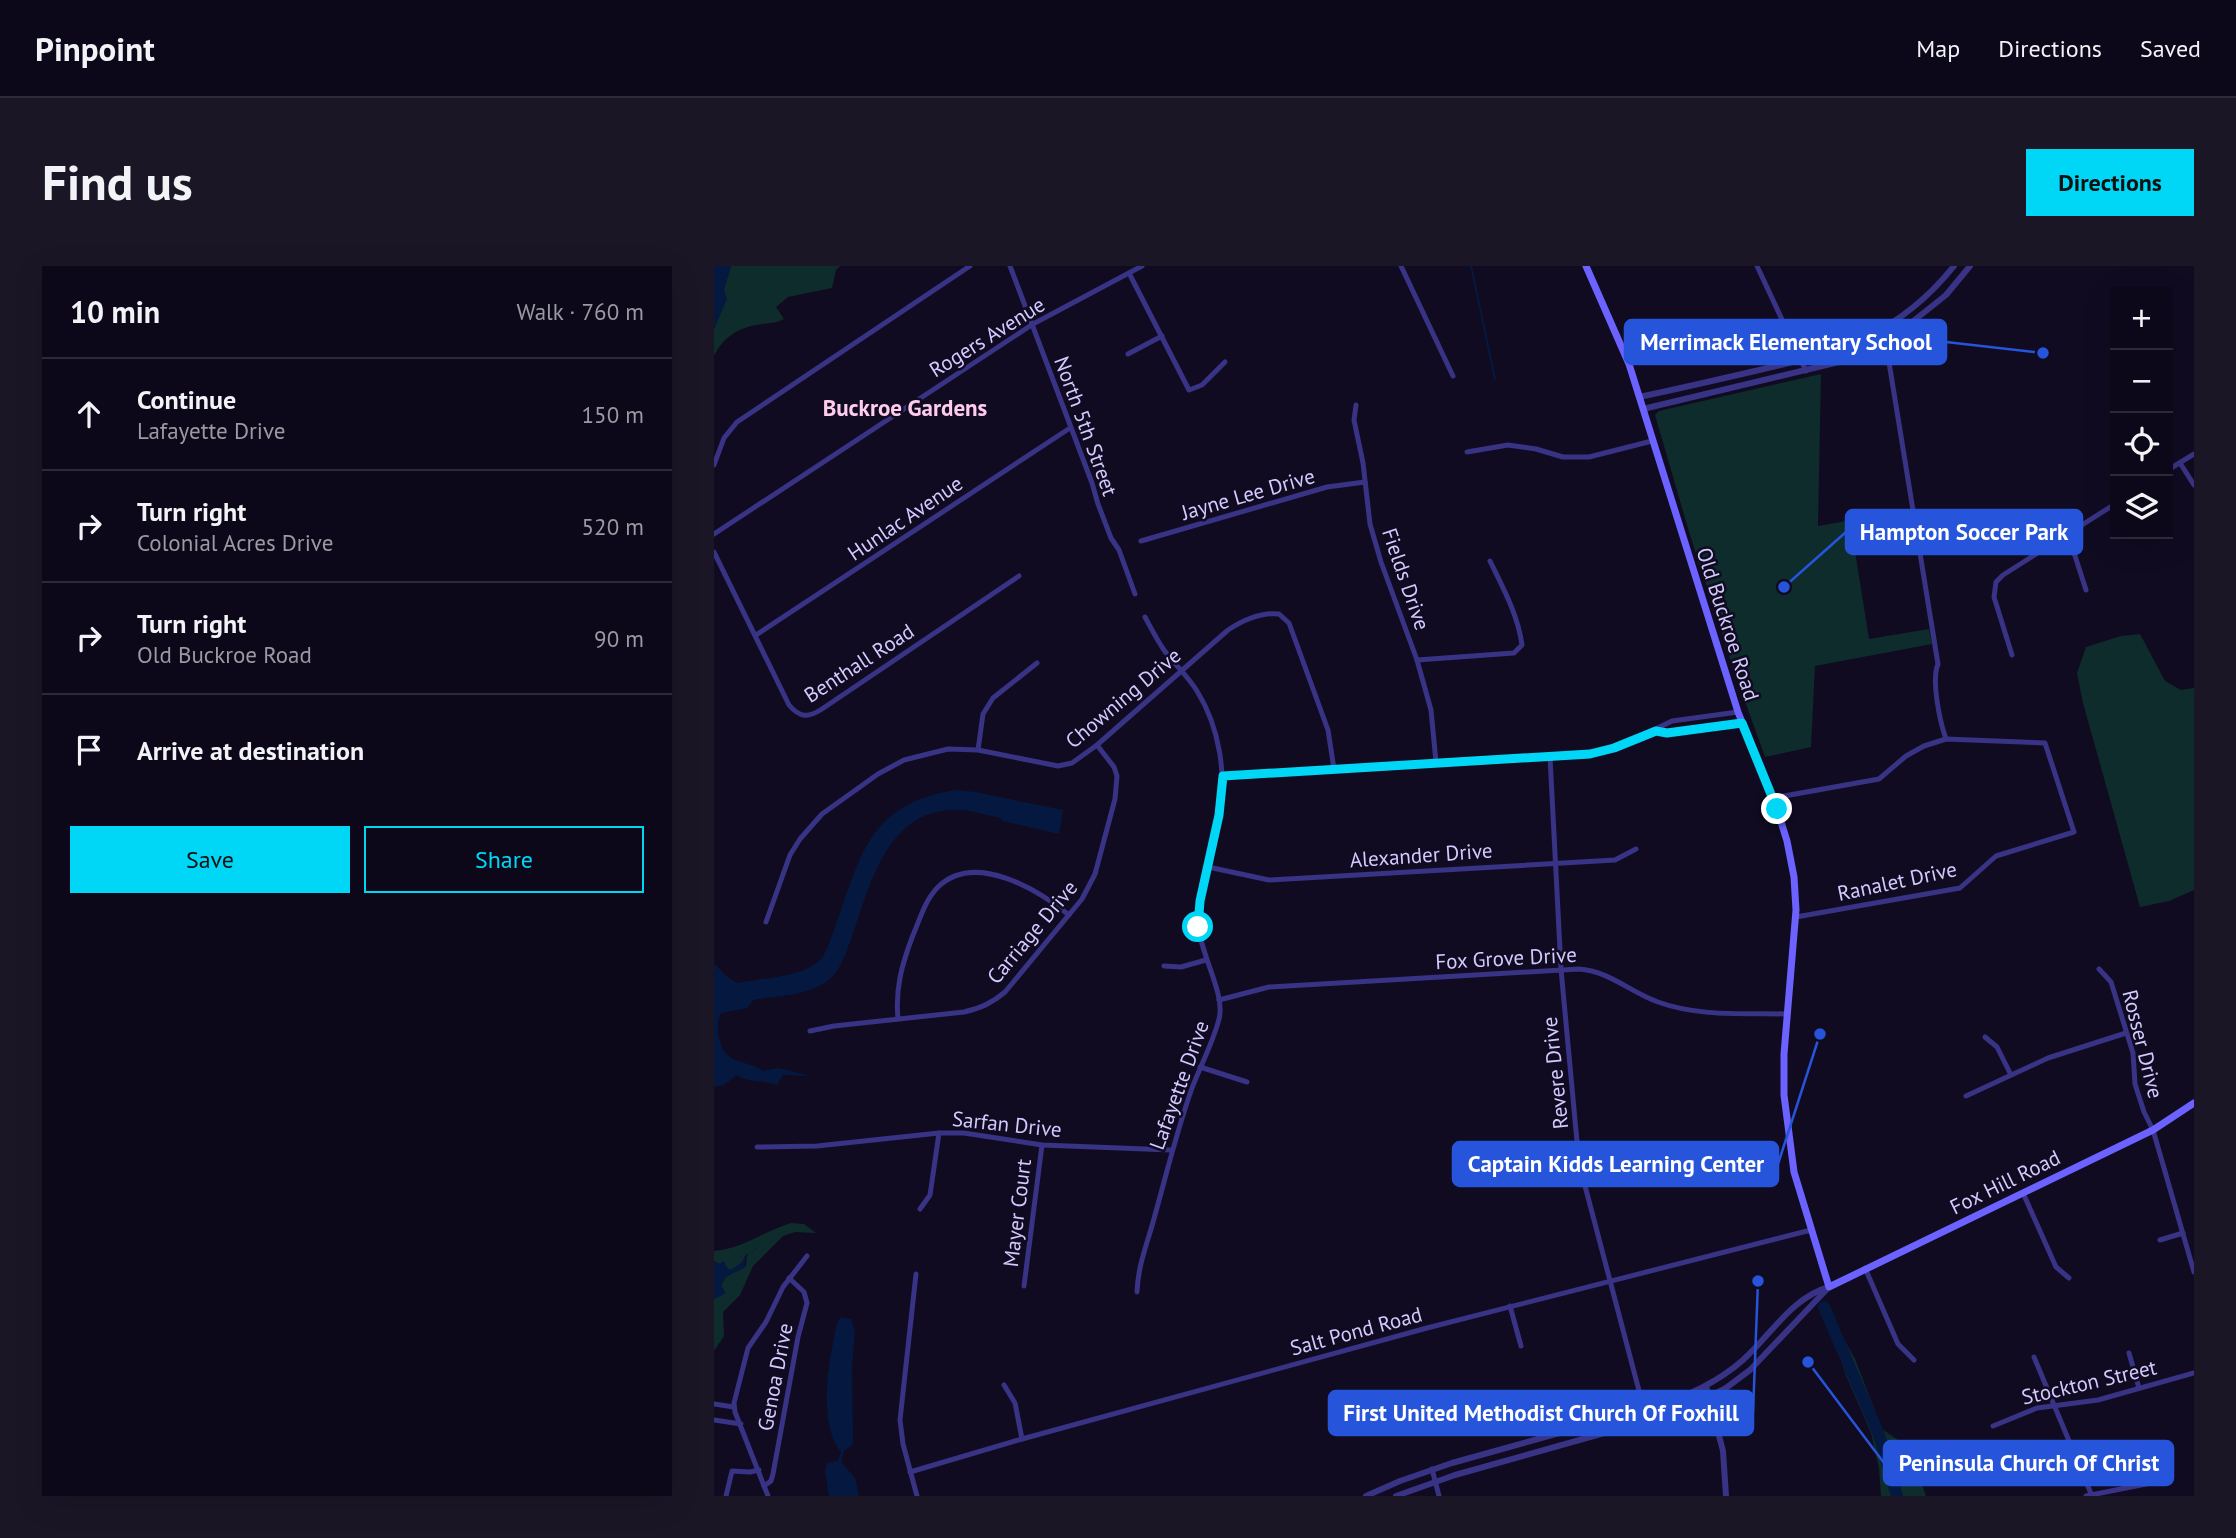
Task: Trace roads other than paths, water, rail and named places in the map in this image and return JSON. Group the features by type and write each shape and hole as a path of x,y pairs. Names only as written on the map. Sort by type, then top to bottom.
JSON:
{"main road":[{"name":"Old Buckroe Road","path":"1586,266 1616,332 1639,397 1738,712 1773,798 1792,863 1796,917 1783,1078 1794,1172 1829,1287"},
{"name":"Fox Hill Road","path":"1829,1287 2153,1130 2194,1103"}],"street":[{"path":"714,465 724,438 737,422 970,266"},
{"name":"North 5th Street","path":"1010,266 1098,504 1135,594"},
{"name":"Rogers Avenue","path":"714,534 1032,324 1142,266"},
{"path":"1401,266 1452,376"},
{"path":"1758,266 1806,372"},
{"path":"1639,397 1832,352 1878,332 1920,302 1954,266"},
{"path":"1643,409 1839,362 1902,330 1935,305 1970,266"},
{"path":"1129,273 1189,390 1202,385 1226,362"},
{"path":"1773,798 1879,779 1906,756 1924,746 1946,739 1937,695 1938,664 1887,350 1878,332"},
{"path":"1128,354 1162,336"},
{"name":"Fields Drive","path":"1356,405 1354,420 1370,524 1417,660 1431,710 1436,762"},
{"name":"Hunlac Avenue","path":"756,635 1070,428"},
{"path":"1467,452 1508,445 1563,457 1589,457 1652,442"},
{"path":"2173,467 2194,454"},
{"path":"2180,463 2194,485"},
{"name":"Jayne Lee Drive","path":"1141,541 1327,487 1365,482"},
{"path":"2012,655 1994,597 1996,582 2110,507"},
{"path":"2068,534 2086,590"},
{"name":"Benthall Road","path":"714,552 789,705 797,714 810,716 1019,576"},
{"path":"1417,660 1514,653 1522,645 1509,600 1490,561"},
{"name":"Chowning Drive","path":"766,922 790,855 800,839 822,814 878,774 904,760 948,749 978,750 1058,766 1072,763 1097,745 1181,670 1240,623 1266,614 1283,616 1289,623 1328,730 1334,769"},
{"name":"Lafayette Drive","path":"1137,1292 1137,1271 1155,1215 1171,1150 1219,1019 1219,1000 1200,942 1198,918 1219,815 1223,776 1218,746 1198,691 1163,648 1145,617"},
{"path":"978,750 983,714 993,698 1037,663"},
{"path":"1223,776 1603,752 1656,731 1672,721 1738,712"},
{"path":"1656,731 1667,733 1742,723"},
{"name":"Ranalet Drive","path":"1796,917 1960,888 1996,856 2074,832 2045,743 1946,739"},
{"name":"Carriage Drive","path":"810,1031 964,1012 981,1008 1005,992 1089,891 1117,787 1114,767 1097,745"},
{"name":"Revere Drive","path":"1550,757 1561,969 1579,1163 1647,1421"},
{"name":"Alexander Drive","path":"1208,867 1269,880 1615,860 1636,849"},
{"path":"898,1019 897,988 906,955 926,904 938,887 950,879 965,874 1000,876 1042,894 1069,915"},
{"path":"1164,966 1181,967 1206,960"},
{"name":"Fox Grove Drive","path":"1219,1000 1269,988 1561,969 1596,971 1638,994 1680,1009 1787,1014"},
{"name":"Rosser Drive","path":"2099,969 2111,982 2133,1053 2135,1084 2153,1130 2194,1272"},
{"path":"1966,1096 2048,1058 2126,1033"},
{"path":"1985,1037 1997,1047 2011,1075"},
{"path":"1200,1067 1247,1082"},
{"path":"920,1209 930,1195 939,1133"},
{"name":"Sarfan Drive","path":"757,1147 817,1146 939,1133 964,1133 1042,1145 1171,1150"},
{"name":"Mayer Court","path":"1024,1286 1042,1145"},
{"path":"2023,1193 2056,1267 2069,1279"},
{"name":"Salt Pond Road","path":"910,1472 1510,1306 1811,1230"},
{"path":"2160,1240 2183,1233"},
{"path":"768,1496 734,1406 746,1352 789,1278 807,1256"},
{"path":"1865,1268 1898,1344 1914,1360"},
{"path":"916,1274 900,1420 903,1444 917,1496"},
{"name":"Genoa Drive","path":"764,1486 771,1481 773,1474 801,1319 807,1303 804,1292 789,1278"},
{"path":"1366,1496 1432,1469 1680,1398 1706,1386 1742,1361 1784,1315 1814,1291 1829,1287"},
{"path":"1396,1496 1435,1481 1677,1412 1709,1398 1739,1379 1761,1360 1829,1287"},
{"path":"1510,1306 1521,1346"},
{"path":"2129,1353 2139,1388"},
{"path":"2034,1357 2090,1495 2151,1483"},
{"name":"Stockton Street","path":"1993,1426 2037,1408 2056,1408 2098,1400 2194,1373"},
{"path":"1004,1385 1015,1403 1022,1439"},
{"path":"1706,1386 1723,1451 1726,1496"},
{"path":"714,1404 734,1406"},
{"path":"714,1420 741,1424"},
{"path":"1432,1469 1439,1496"},
{"path":"726,1496 732,1471 759,1470"}],"water":[{"path":"714,266 731,266 724,289 727,299 714,329"},
{"path":"957,790 1063,810 1059,834 963,810 934,813 914,822 898,835 875,873 842,961 831,978 809,990 753,1000 747,1008 721,1013 719,1038 728,1056 763,1071 778,1068 810,1076 783,1075 777,1085 746,1080 737,1075 724,1085 714,1087 714,963 737,983 789,975 815,964 828,947 853,876 873,836 905,806"},
{"path":"747,1257 744,1268 724,1278 721,1286 726,1293 714,1299 714,1261 719,1264 724,1261 730,1270"},
{"path":"841,1317 851,1319 855,1331 852,1366 853,1444 844,1451 841,1462 855,1478 859,1496 829,1496 825,1471 827,1463 838,1461 841,1452 830,1428 827,1384 836,1326"}],"waterway":[{"path":"1471,266 1495,379"},
{"path":"1824,1307 1879,1435 1897,1496"}],"place":[{"name":"Merrimack Elementary School","path":"2043,353"},
{"name":"Hampton Soccer Park","path":"1784,587"},
{"name":"Captain Kidds Learning Center","path":"1820,1034"},
{"name":"First United Methodist Church Of Foxhill","path":"1758,1281"},
{"name":"Peninsula Church Of Christ","path":"1808,1362"}],"district":[{"name":"Buckroe Gardens","path":"905,407"}]}
